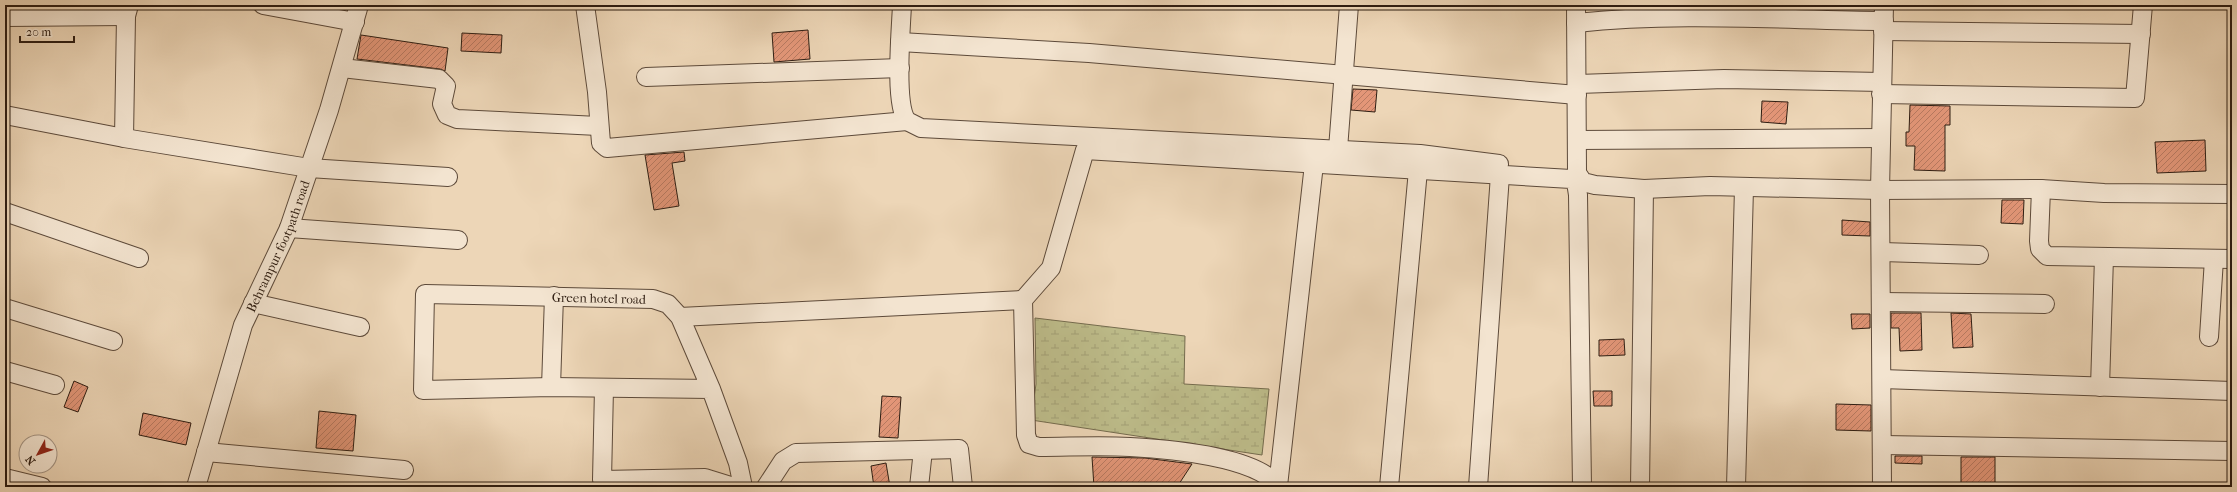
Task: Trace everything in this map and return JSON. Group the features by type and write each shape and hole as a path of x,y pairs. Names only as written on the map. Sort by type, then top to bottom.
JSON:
{"street":[{"path":"263,5 357,14"},
{"path":"585,5 597,92 598,126 601,144 607,148 907,121 921,128 951,130 1420,154 1557,169 1578,174"},
{"path":"902,5 900,68 902,110 907,121"},
{"path":"1338,149 1349,5"},
{"path":"1576,5 1578,174 1583,182 1595,185 1644,189 1710,186 1880,190 2041,189 2104,192 2232,194"},
{"path":"900,42 1089,53 1343,75 1577,89 1724,79 1882,88 2135,98 2143,5"},
{"path":"5,16 128,10 124,138"},
{"name":"Behrampur footpath road","path":"196,487 243,325 289,228 342,68 357,14"},
{"path":"1576,23 1628,17 1700,16 1884,19 2141,34"},
{"path":"1882,487 1882,252 1880,190 1884,19"},
{"path":"342,68 439,79 446,86 442,104 447,115 457,119 598,126"},
{"path":"646,77 900,68"},
{"path":"5,115 124,138 309,168 448,177"},
{"path":"1577,140 1881,138"},
{"path":"1279,486 1260,470 1249,466 1191,454 1129,446 1039,447 1028,444 1026,435 1023,300 1051,268 1085,150 1500,174 1571,180 1576,182 1578,195 1582,487"},
{"path":"1279,486 1314,164"},
{"path":"1389,487 1418,170"},
{"path":"1478,487 1500,174"},
{"path":"1736,487 1744,188"},
{"path":"1640,487 1644,189"},
{"path":"2041,189 2039,241 2040,249 2047,256 2232,259"},
{"path":"5,212 139,258"},
{"path":"289,228 458,240"},
{"path":"1882,252 1979,255"},
{"path":"2100,387 2104,257"},
{"path":"2209,337 2214,259"},
{"name":"Green hotel road","path":"551,387 423,390 425,294 554,296 653,300 668,304 680,317 711,389 738,463 743,487"},
{"path":"554,296 551,387 711,389"},
{"path":"680,317 1023,300"},
{"path":"1882,302 2044,304"},
{"path":"253,303 360,328"},
{"path":"5,308 113,341"},
{"path":"5,371 55,385"},
{"path":"1882,379 2232,391"},
{"path":"604,388 602,480 705,478 734,487"},
{"path":"1883,445 2232,450"},
{"path":"766,487 783,461 796,453 959,449 963,487"},
{"path":"919,487 923,450"},
{"path":"206,452 404,470"},
{"path":"5,478 24,485 42,487"}],"green space":[{"path":"1035,318 1185,336 1184,384 1269,389 1262,455 1031,420 1036,384"}],"building":[{"path":"808,30 810,59 774,62 772,33"},
{"path":"462,33 502,35 501,53 461,51"},
{"path":"361,35 448,48 445,71 440,69 357,59"},
{"path":"1353,89 1377,90 1375,112 1351,110"},
{"path":"1762,101 1788,102 1786,124 1761,122"},
{"path":"1910,105 1950,106 1950,125 1945,125 1945,171 1914,170 1915,146 1906,146 1906,132 1909,132"},
{"path":"2205,140 2206,171 2157,173 2155,142"},
{"path":"684,152 685,161 672,163 679,206 654,210 645,155"},
{"path":"2002,200 2024,200 2023,224 2001,223"},
{"path":"1842,220 1870,222 1870,236 1842,235"},
{"path":"1891,313 1921,313 1922,350 1900,351 1899,328 1891,328"},
{"path":"1951,313 1971,314 1973,347 1953,348"},
{"path":"1851,314 1870,314 1870,328 1852,329"},
{"path":"1624,339 1625,355 1599,356 1599,340"},
{"path":"74,381 88,387 78,412 64,407"},
{"path":"1593,391 1612,391 1612,406 1594,406"},
{"path":"882,396 901,397 898,438 879,437"},
{"path":"1836,404 1871,405 1871,431 1836,430"},
{"path":"319,411 356,415 353,451 316,448"},
{"path":"143,413 191,423 186,445 139,435"},
{"path":"1895,456 1922,456 1922,464 1895,463"},
{"path":"1092,457 1145,458 1192,464 1177,487 1094,487"},
{"path":"1961,457 1995,457 1995,483 1961,483"},
{"path":"886,463 890,487 874,487 871,466"}]}
